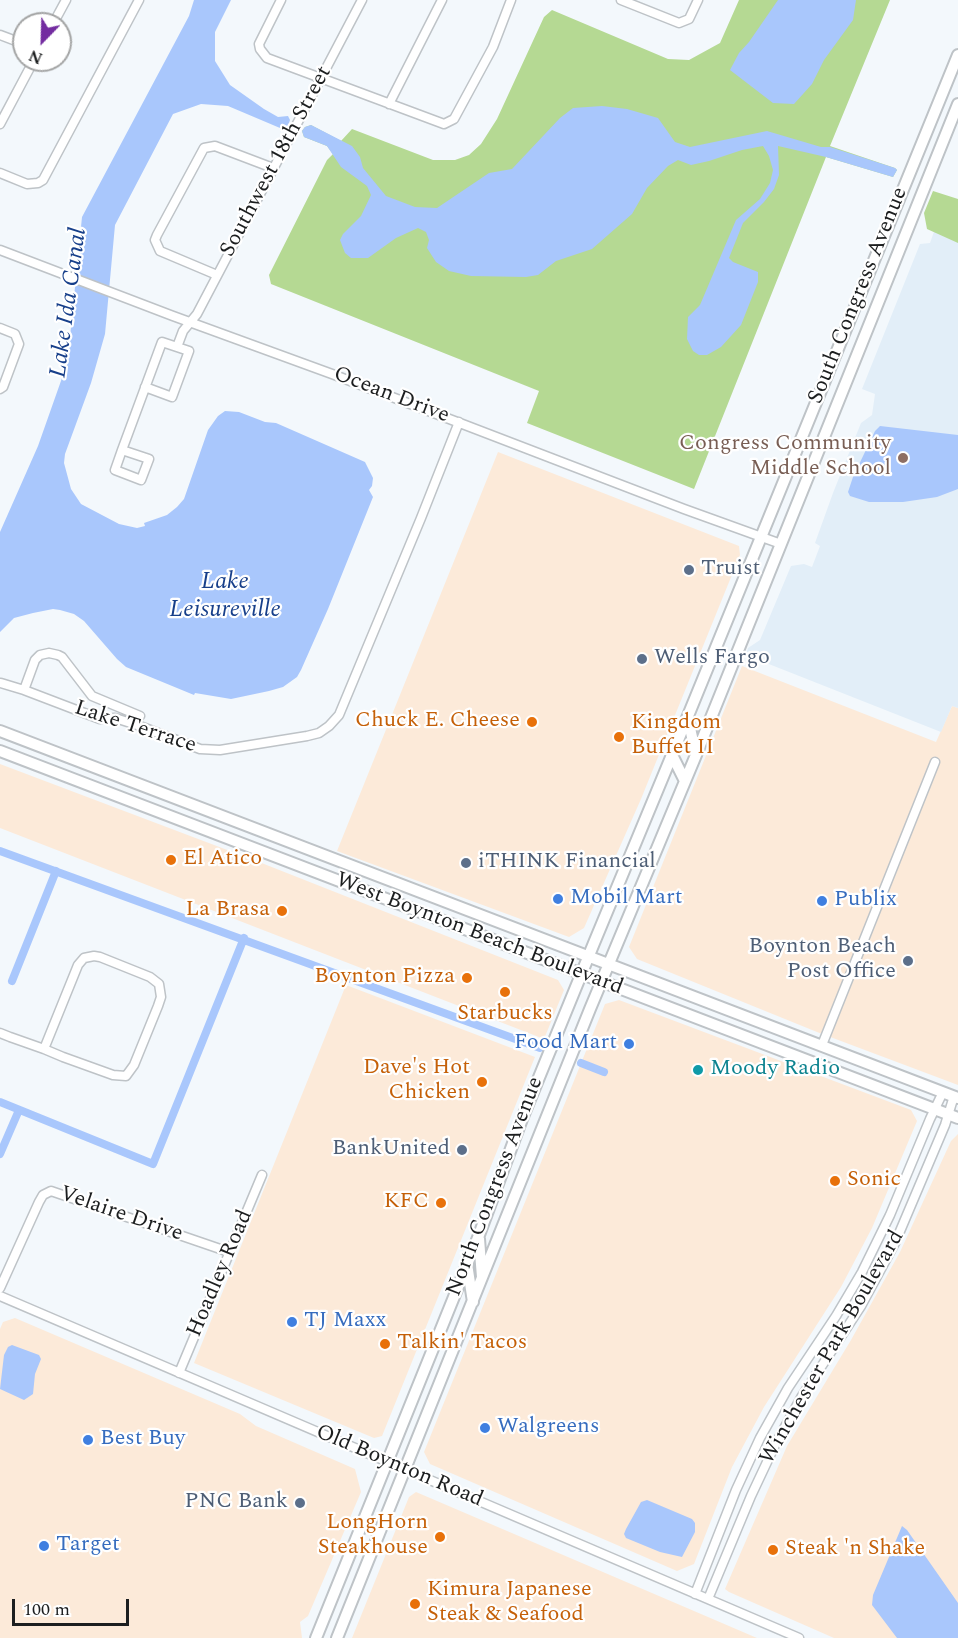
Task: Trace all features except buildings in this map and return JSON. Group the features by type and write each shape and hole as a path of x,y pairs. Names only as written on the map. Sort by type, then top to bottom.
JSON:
{"main road":[{"name":"South Congress Avenue","path":"761,538 958,54"},
{"name":"South Congress Avenue","path":"781,544 958,104"},
{"name":"North Congress Avenue","path":"316,1638 479,1235 522,1119 761,538"},
{"name":"North Congress Avenue","path":"337,1638 601,982 781,544"},
{"path":"688,718 696,755"},
{"name":"West Boynton Beach Boulevard","path":"0,731 952,1095"},
{"name":"West Boynton Beach Boulevard","path":"0,751 953,1116"},
{"path":"672,756 685,781"},
{"path":"320,873 346,863"},
{"path":"349,885 374,874"},
{"path":"479,1235 482,1280"},
{"path":"467,1264 473,1302"}],"street":[{"path":"0,173 33,185 43,180 139,0"},
{"path":"281,0 261,38 260,49 267,58 444,124 454,119 493,47 511,0"},
{"name":"Southwest 18th Street","path":"177,347 183,331 197,314 218,275 362,0"},
{"path":"389,104 442,0"},
{"path":"621,0 679,23 684,22 692,14 698,0"},
{"path":"0,124 4,106 26,72"},
{"path":"218,275 160,250 155,240 156,235 204,148 215,146 273,168"},
{"name":"Ocean Drive","path":"0,250 781,544"},
{"path":"0,328 15,334 18,338 18,349 3,387 0,389"},
{"path":"123,450 145,387 162,342 189,351 172,397 145,387"},
{"name":"Lake Terrace","path":"140,716 92,696 62,657 53,654 38,657 24,690 100,719 115,718 136,724 200,749 230,749 307,736 319,733 339,715 459,422"},
{"path":"2,683 24,690"},
{"path":"822,1045 935,762"},
{"path":"0,1033 113,1075 126,1076 133,1068 158,1006 161,989 159,984 150,977 100,957 87,957 78,965 44,1049"},
{"name":"Winchester Park Boulevard","path":"695,1594 736,1490 760,1438 788,1388 862,1272 896,1201 934,1110 952,1095"},
{"name":"Winchester Park Boulevard","path":"708,1599 775,1445 802,1396 861,1306 892,1249 953,1116 952,1095"},
{"name":"Hoadley Road","path":"179,1373 262,1175"},
{"name":"Velaire Drive","path":"0,1288 39,1202 46,1192 51,1191 229,1252"},
{"name":"Old Boynton Road","path":"0,1296 799,1638"}],"shaded area":[{"name":"Congress Community Middle School","path":"942,209 958,215 958,708 952,706 941,732 746,655 748,648 760,640 791,566 804,564 812,567 820,546 815,543 833,493 861,423 872,415 875,394 862,389 920,244 930,243"},
{"path":"498,452 739,546 740,555 641,799 584,928 569,937 337,851"},
{"path":"742,666 936,742 952,706 958,708 958,1085 817,1032 637,959 629,947"},
{"path":"0,764 259,862 558,980 564,990 544,1039 0,828"},
{"path":"346,985 535,1057 382,1436 374,1438 194,1363"},
{"path":"619,1000 911,1110 917,1121 872,1228 841,1287 764,1407 732,1467 694,1564 677,1571 430,1464 424,1452 605,1004"},
{"path":"958,1134 958,1638 834,1638 725,1589 787,1446 851,1340 900,1252 951,1141"},
{"path":"15,1318 240,1414 256,1426 355,1469 361,1492 308,1616 300,1622 302,1638 0,1638 0,1329 3,1322"},
{"path":"416,1492 757,1638 352,1638 409,1497"}],"green space":[{"path":"739,0 890,0 830,146 897,170 893,177 826,157 694,489 527,423 539,391 271,284 269,275 327,160 333,154 327,146 304,137 302,131 305,127 311,125 341,141 352,129 433,160 455,160 469,155 481,144 497,119 544,17 552,10 668,59 689,60 720,43"},
{"path":"933,191 958,199 958,243 927,229 924,213"}],"water":[{"name":"Lake Leisureville","path":"194,0 231,0 215,32 215,61 230,85 264,109 278,117 288,116 290,120 288,126 280,128 228,106 201,104 173,114 115,225 105,334 64,463 71,489 81,504 119,524 137,528 145,526 144,523 167,515 184,499 208,430 218,416 225,411 239,412 265,422 276,423 365,462 373,478 369,490 373,497 301,670 297,677 283,687 231,699 195,693 194,695 126,667 84,621 74,614 53,609 33,613 14,618 0,632 0,532 38,446 62,378 70,337 82,217 189,16"},
{"path":"778,0 856,0 853,20 824,60 812,84 794,104 773,103 730,70 739,53"},
{"path":"602,106 627,109 658,118 675,142 690,147 767,131 821,147 830,147 897,170 893,177 826,157 778,146 779,175 774,189 743,223 729,258 733,262 758,272 758,282 741,325 721,347 707,355 699,355 693,351 687,339 688,317 700,305 736,220 760,199 770,183 773,170 763,146 691,165 678,160 668,166 647,188 632,214 592,249 556,261 538,275 526,277 471,276 449,271 436,262 427,248 429,240 426,232 418,228 396,238 368,258 351,258 345,253 340,240 361,216 371,195 367,186 341,167 327,146 304,137 302,131 311,125 352,146 360,157 363,168 386,196 415,207 437,208 489,173 512,169 560,118 573,108"},
{"path":"880,426 958,435 958,489 937,497 903,502 869,502 850,496 848,492 853,477 875,431"},
{"path":"12,1345 39,1355 41,1359 35,1374 33,1394 24,1400 0,1389 4,1355 8,1347"},
{"path":"647,1500 692,1519 695,1523 695,1532 682,1557 660,1552 626,1538 624,1534 626,1529 641,1502"},
{"path":"902,1526 958,1603 958,1638 897,1638 872,1605 873,1595"}],"waterway":[{"path":"0,851 540,1048"},
{"path":"12,981 56,871"},
{"path":"0,1102 153,1164 244,938"},
{"path":"581,1063 604,1072"},
{"path":"0,1154 19,1110"}],"place":[{"name":"Congress Community Middle School","path":"903,458"},
{"name":"Truist","path":"689,570"},
{"name":"Wells Fargo","path":"642,659"},
{"name":"Chuck E. Cheese","path":"532,722"},
{"name":"Kingdom Buffet II","path":"619,737"},
{"name":"El Atico","path":"171,860"},
{"name":"iTHINK Financial","path":"466,863"},
{"name":"Mobil Mart","path":"558,899"},
{"name":"Publix","path":"822,901"},
{"name":"La Brasa","path":"282,911"},
{"name":"Boynton Beach Post Office","path":"908,961"},
{"name":"Boynton Pizza","path":"467,978"},
{"name":"Starbucks","path":"505,992"},
{"name":"Food Mart","path":"629,1044"},
{"name":"Moody Radio","path":"698,1070"},
{"name":"Dave's Hot Chicken","path":"482,1082"},
{"name":"BankUnited","path":"462,1150"},
{"name":"Sonic","path":"835,1181"},
{"name":"KFC","path":"441,1203"},
{"name":"TJ Maxx","path":"292,1322"},
{"name":"Talkin' Tacos","path":"385,1344"},
{"name":"Walgreens","path":"485,1428"},
{"name":"Best Buy","path":"88,1440"},
{"name":"PNC Bank","path":"300,1503"},
{"name":"LongHorn Steakhouse","path":"440,1537"},
{"name":"Target","path":"44,1546"},
{"name":"Steak 'n Shake","path":"773,1550"},
{"name":"Kimura Japanese Steak & Seafood","path":"415,1604"}],"water label":[{"name":"Lake Ida Canal","path":"70,303"}]}
